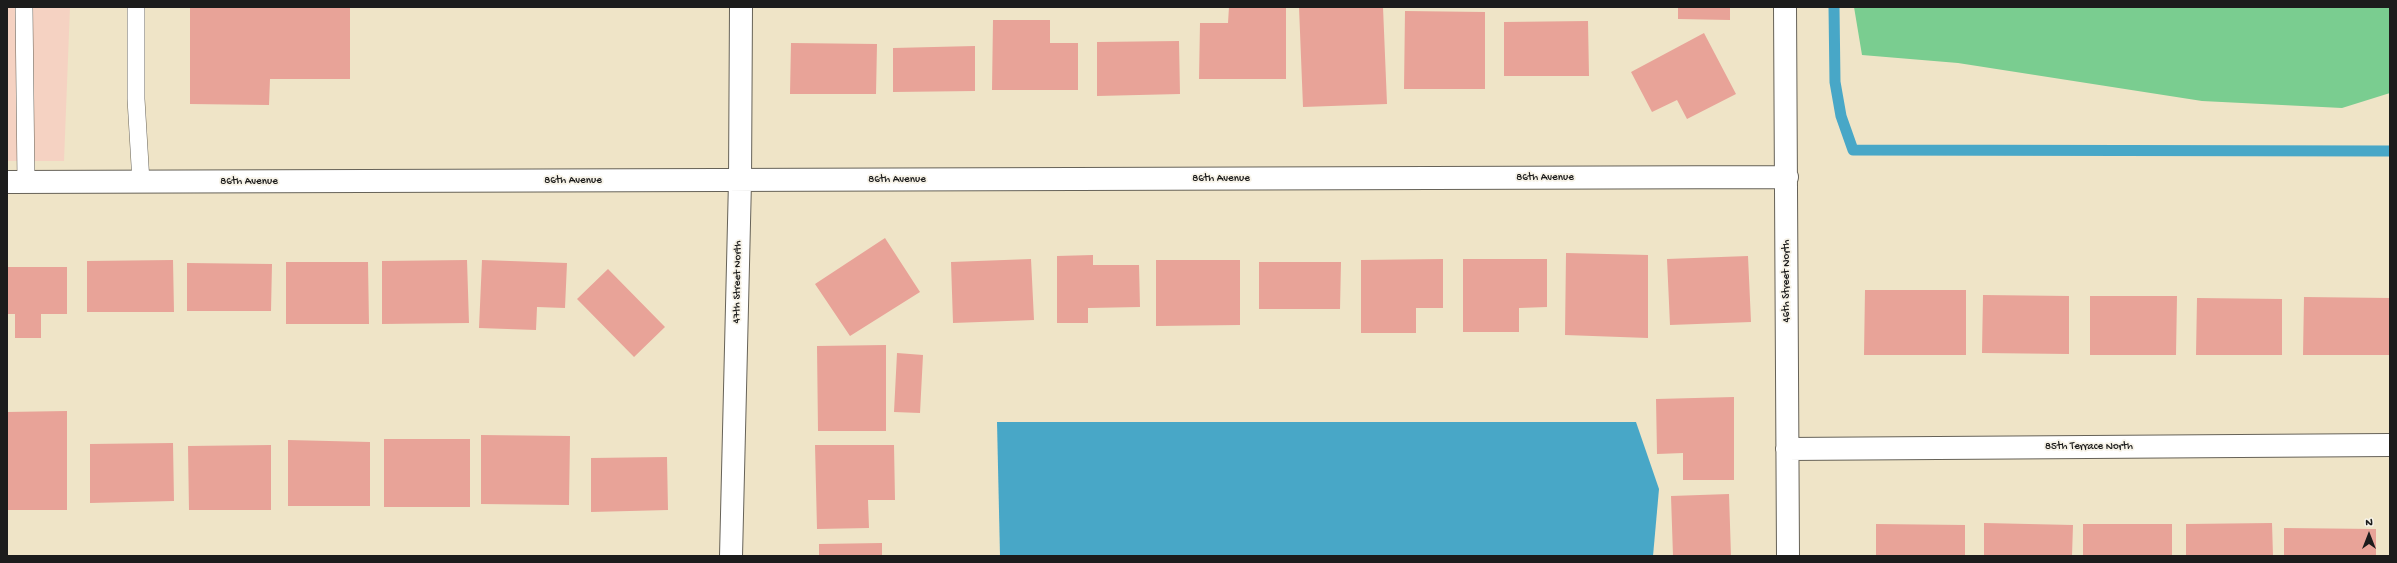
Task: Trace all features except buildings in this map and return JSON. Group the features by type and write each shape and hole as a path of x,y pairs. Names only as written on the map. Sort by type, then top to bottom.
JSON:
{"street":[{"name":"47th Street North","path":"731,556 740,181 741,7"},
{"name":"46th Street North","path":"1784,7 1787,177 1788,556"},
{"name":"86th Avenue","path":"17,182 1787,177"},
{"name":"85th Terrace North","path":"1787,449 2390,445"}],"lane":[{"path":"17,182 24,7"},
{"path":"136,7 136,99 141,182"}],"shaded area":[{"path":"7,7 70,7 64,161 7,161"}],"green space":[{"path":"1854,7 2390,7 2390,93 2342,108 2202,101 1958,63 1862,55"}],"water":[{"path":"997,422 1636,422 1659,489 1653,556 1000,556"}],"waterway":[{"path":"1834,7 1835,82 1841,116 1853,150 2390,151"}]}
